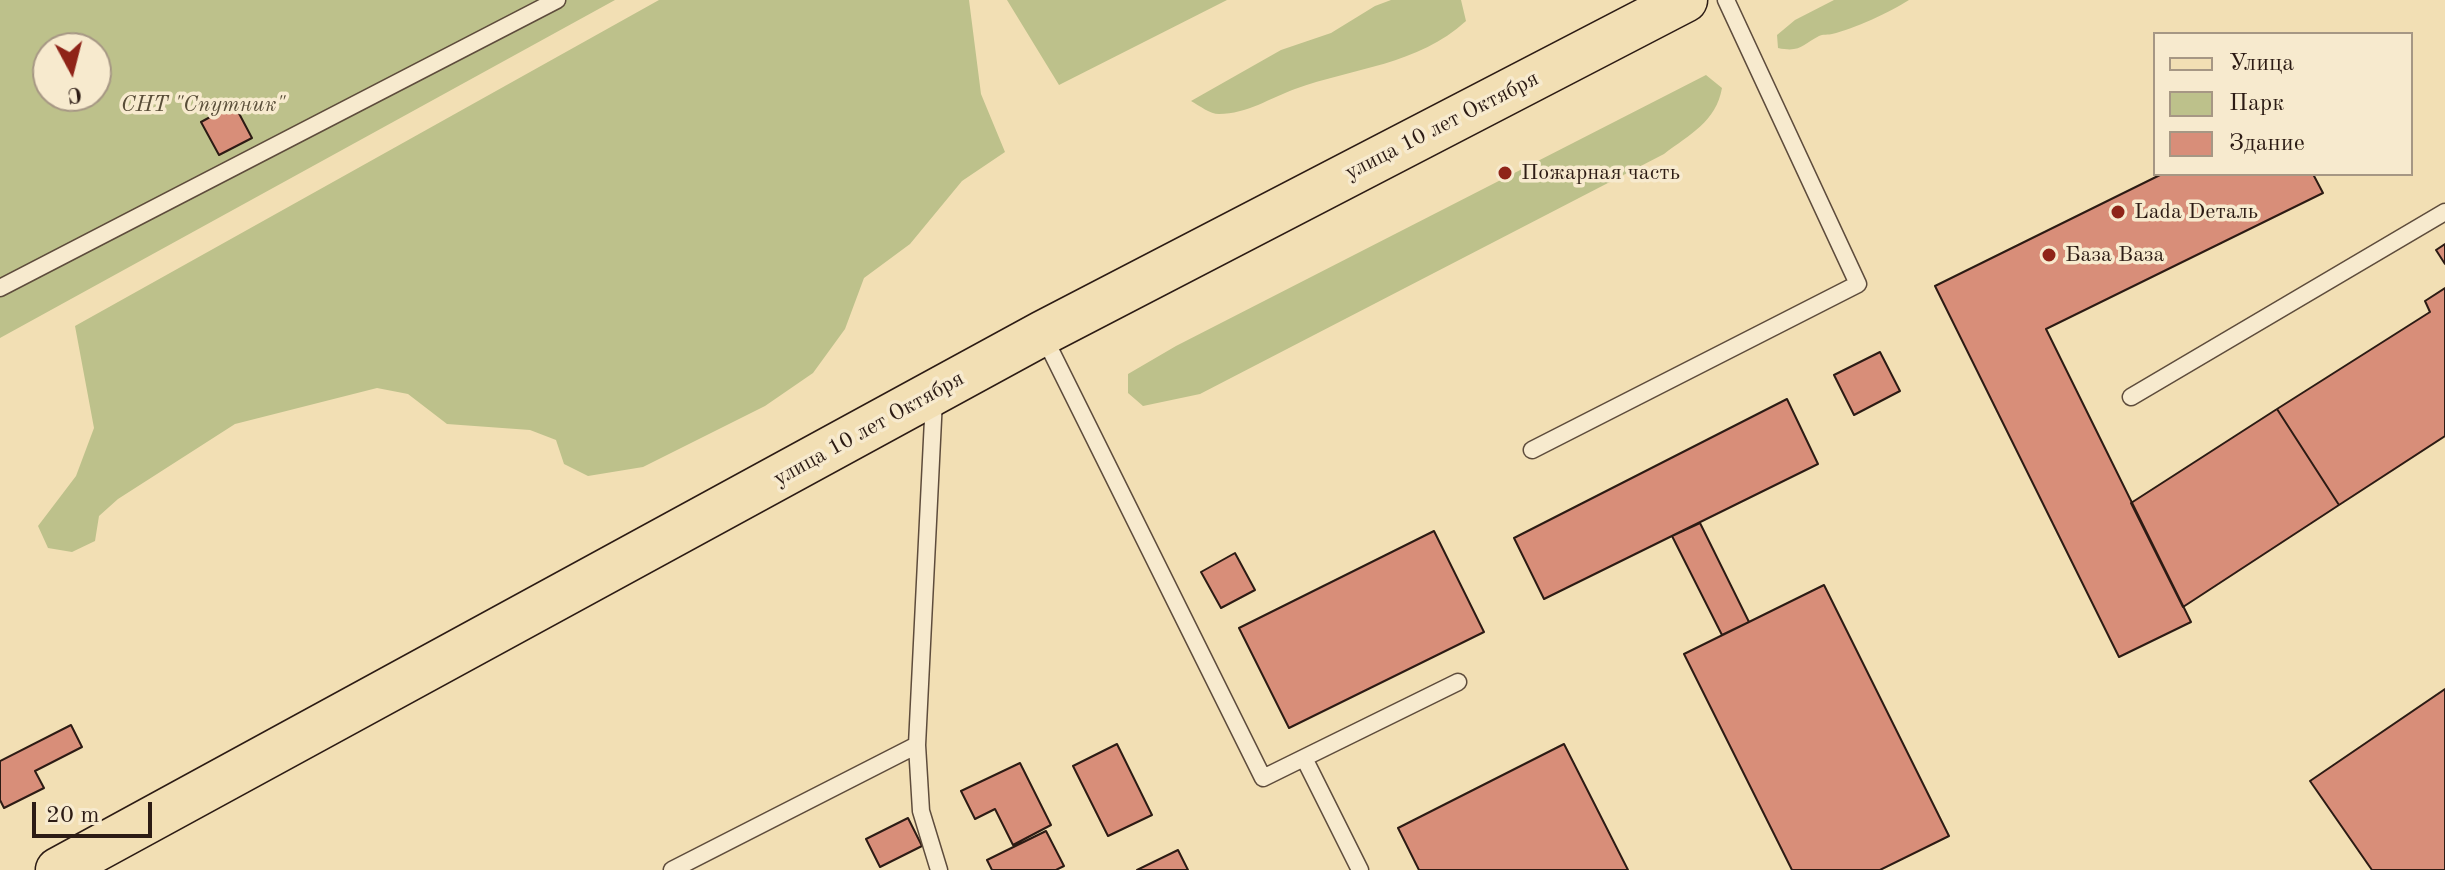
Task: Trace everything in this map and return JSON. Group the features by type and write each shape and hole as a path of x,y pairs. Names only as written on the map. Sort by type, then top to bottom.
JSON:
{"main road":[{"name":"улица 10 лет Октября","path":"58,870 1043,333 1685,0"}],"lane":[{"path":"0,288 557,0"},
{"path":"1532,450 1858,284 1726,0"},
{"path":"2131,397 2445,212"},
{"path":"1043,333 1263,778 1458,682"},
{"path":"934,393 917,745 921,811 939,870"},
{"path":"672,870 917,745"},
{"path":"1304,758 1360,870"}],"green space":[{"name":"СНТ \"Спутник\"","path":"0,0 615,0 0,338"},
{"path":"659,0 969,0 981,94 1005,152 962,181 910,244 864,278 845,329 813,373 765,406 643,467 588,476 564,464 556,440 530,430 447,424 408,394 377,388 235,424 118,499 99,516 95,541 72,552 48,548 38,526 76,476 94,428 75,326"},
{"path":"1007,0 1227,0 1059,85"},
{"path":"1391,0 1461,0 1466,21 1447,36 1406,56 1295,89 1239,111 1216,114 1191,101 1281,50 1331,33 1375,6"},
{"path":"1834,0 1909,0 1872,20 1841,32 1820,35 1797,49 1778,48 1777,35 1795,20"},
{"path":"1706,75 1722,88 1714,110 1708,119 1664,154 1200,394 1143,406 1128,393 1128,374 1176,346"}],"building":[{"path":"234,104 252,138 219,155 201,122"},
{"path":"2158,176 2314,176 2323,193 2046,329 2191,622 2119,657 1935,286"},
{"path":"2445,244 2445,264 2436,250"},
{"path":"2445,288 2445,436 2339,505 2277,409 2430,312 2425,301"},
{"path":"1880,352 1900,391 1854,415 1834,375"},
{"path":"1787,399 1818,464 1544,599 1514,538"},
{"path":"2277,409 2339,505 2183,607 2131,503"},
{"path":"1700,523 1749,622 1722,635 1672,536"},
{"path":"1434,531 1484,632 1289,728 1239,628"},
{"path":"1235,553 1255,590 1221,608 1201,572"},
{"path":"1824,585 1949,836 1880,870 1792,870 1684,654"},
{"path":"2445,689 2445,870 2372,870 2310,781"},
{"path":"71,725 82,747 35,771 44,788 4,808 0,800 0,761"},
{"path":"1117,744 1152,815 1108,836 1073,766"},
{"path":"1564,744 1628,870 1419,870 1398,828"},
{"path":"1020,763 1051,825 1013,845 995,809 975,819 961,791"},
{"path":"908,818 922,846 880,867 866,839"},
{"path":"1046,831 1064,866 1056,870 992,870 987,860"},
{"path":"1178,850 1188,870 1137,870"}],"place":[{"name":"Пожарная часть","path":"1505,173"},
{"name":"Lada Dеталь","path":"2118,212"},
{"name":"База Ваза","path":"2049,255"}]}
